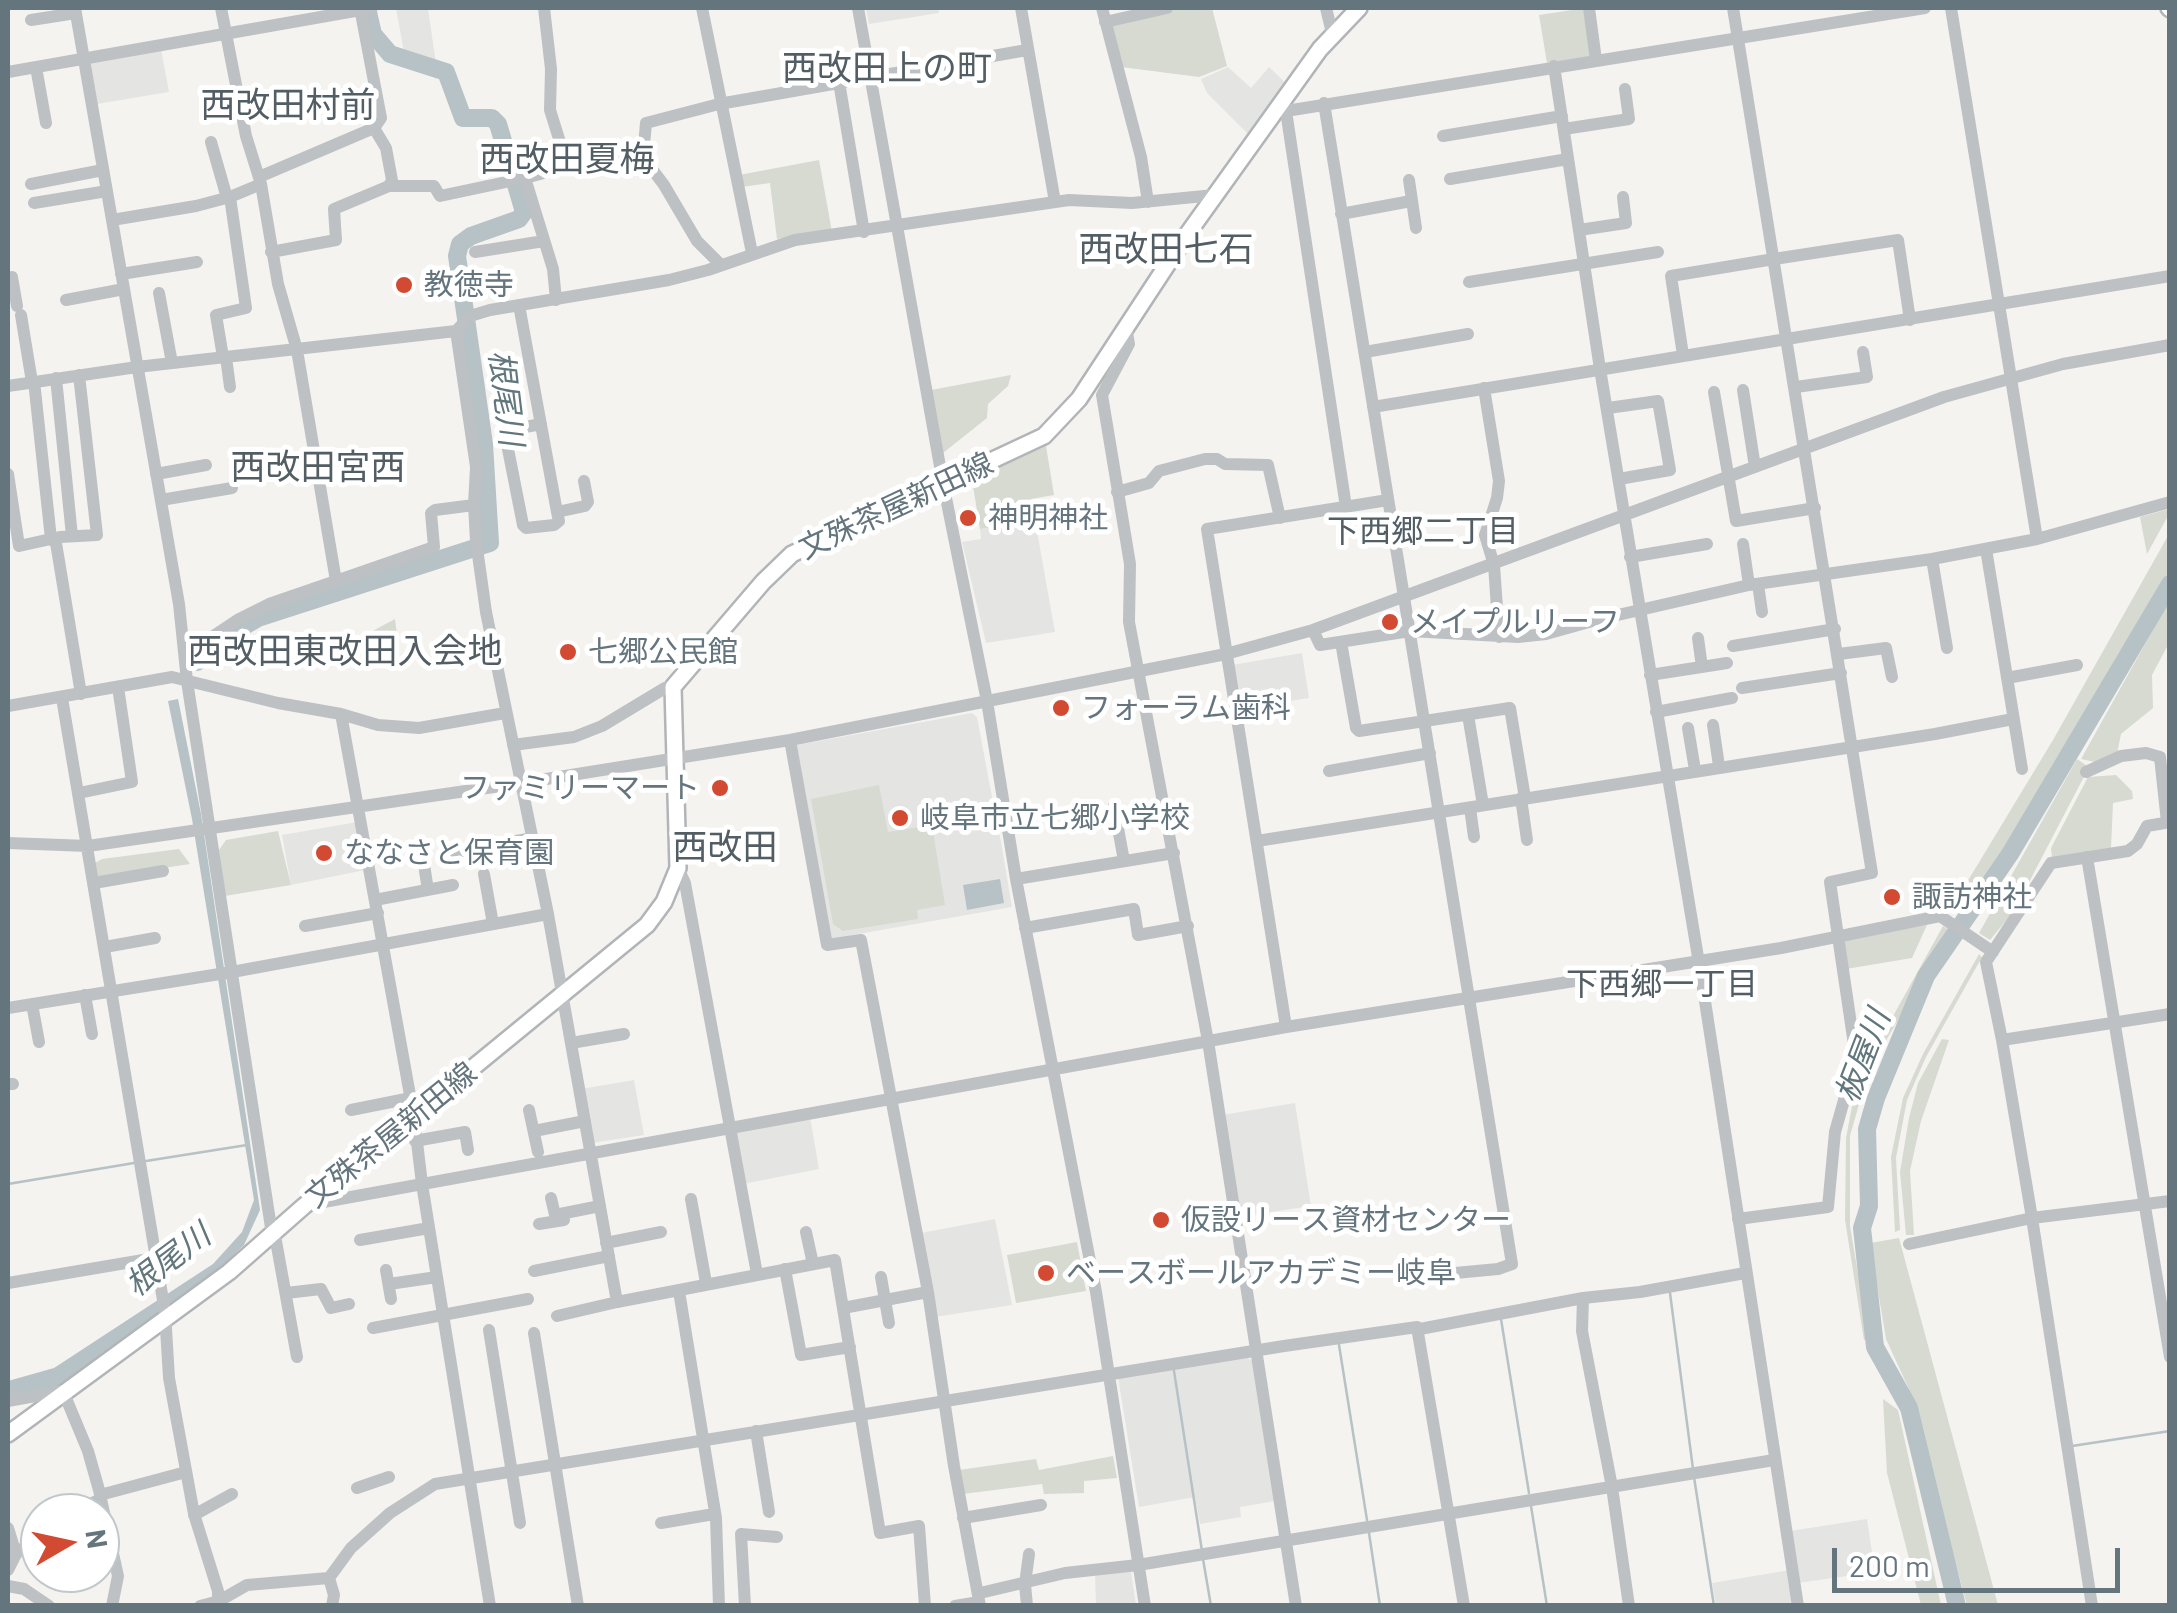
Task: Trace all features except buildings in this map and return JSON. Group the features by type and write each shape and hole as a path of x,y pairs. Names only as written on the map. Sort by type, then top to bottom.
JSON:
{"main road":[{"name":"文殊茶屋新田線","path":"8,1434 165,1315 229,1272 647,925 664,902 678,868 674,687 763,582 792,554 1044,436 1078,399 1214,195 1284,108 1332,33 1359,8"}],"street":[{"path":"221,8 246,136 260,181 271,252 297,350 336,581"},
{"path":"8,72 364,8 381,118 374,128 228,198 112,220"},
{"path":"271,252 336,240 334,209 389,186 434,186 440,196 559,169 562,145 550,110 552,69 544,8"},
{"path":"702,8 752,253"},
{"path":"858,8 943,484 987,701 1025,928 1096,1292 1144,1606"},
{"path":"1021,8 1055,202"},
{"path":"1102,8 1148,202"},
{"path":"1106,22 1166,8"},
{"path":"1326,8 1332,33"},
{"path":"1589,8 1596,60"},
{"path":"1733,8 1872,874 1830,882 1856,1058 1835,1132 1828,1206 1738,1219"},
{"path":"1346,506 1284,108 1925,8"},
{"path":"1951,8 2036,540"},
{"path":"31,20 76,10 184,646 225,972 297,1357"},
{"path":"722,265 697,241 643,158 646,123 719,104 1027,50"},
{"path":"1554,66 1798,1606"},
{"path":"36,67 46,123"},
{"path":"839,82 864,232"},
{"path":"1443,136 1630,119 1625,90"},
{"path":"1324,103 1512,1264 1470,1272 1412,1273"},
{"path":"374,128 386,148 392,180 389,186"},
{"path":"211,142 228,198 246,308 216,315 230,388"},
{"path":"563,161 643,158"},
{"path":"1450,179 1568,159"},
{"path":"31,184 103,170"},
{"path":"525,178 553,269 556,300"},
{"path":"1408,180 1416,228"},
{"path":"34,203 107,191"},
{"path":"8,386 138,367 456,331 470,316 669,280 795,240 1055,202 1148,202 1214,195"},
{"path":"1579,230 1626,223 1623,197"},
{"path":"1342,214 1411,201"},
{"path":"1683,355 1671,276 1774,258 1898,240 1910,320"},
{"path":"475,252 544,241"},
{"path":"1469,282 1658,252"},
{"path":"121,274 196,262"},
{"path":"1373,407 2170,276"},
{"path":"8,278 12,277 34,382 52,540 56,543 81,694"},
{"path":"66,300 124,289"},
{"path":"159,294 172,363"},
{"path":"519,305 558,521 554,525 526,528 522,525 506,439 510,430 540,424"},
{"path":"1126,327 1129,344 1102,396 1130,564 1129,622 1208,1042 1296,1606"},
{"path":"456,331 476,467 477,550 505,712 534,838 617,1302"},
{"path":"1364,352 1468,334"},
{"path":"8,843 88,846 521,783 790,740 1226,654 1314,630 2010,376 2170,345"},
{"path":"1796,387 1868,377 1864,352"},
{"path":"8,474 17,544 97,535 79,375"},
{"path":"56,378 72,536"},
{"path":"1484,388 1498,481 1498,498 1486,535 1494,564 1499,636"},
{"path":"1744,390 1755,467"},
{"path":"1714,392 1736,520 1815,508"},
{"path":"1608,408 1658,401 1670,470 1619,478"},
{"path":"1117,492 1149,483 1159,470 1205,459 1268,465 1280,518"},
{"path":"156,474 206,465"},
{"path":"556,512 585,506 588,502 584,481"},
{"path":"161,500 232,488"},
{"path":"1286,1027 1207,529 1388,500"},
{"path":"1314,630 1320,645 1410,631 1499,636 1546,634 1753,585 2036,540 2170,502"},
{"path":"184,646 203,643 270,604 434,547 431,514 474,505"},
{"path":"1630,557 1707,544"},
{"path":"1743,544 1762,612"},
{"path":"1986,549 2022,768"},
{"path":"1932,559 1948,648"},
{"path":"1733,646 1835,629"},
{"path":"1698,638 1702,667"},
{"path":"1341,642 1359,730 1510,708 1527,840"},
{"path":"1839,654 1886,648 1892,678"},
{"path":"1650,675 1727,663"},
{"path":"2007,678 2076,666"},
{"path":"1656,712 1841,673"},
{"path":"8,706 172,677 378,726 419,728 505,712"},
{"path":"79,792 132,782 118,687"},
{"path":"513,745 574,737 602,726 665,688 674,687"},
{"path":"62,698 165,1315 169,1378 194,1516 218,1591 218,1603"},
{"path":"340,714 411,1098 490,1606"},
{"path":"1468,715 1476,806 1474,837"},
{"path":"1257,841 2013,719"},
{"path":"1713,725 1719,766"},
{"path":"1688,728 1694,770"},
{"path":"790,740 827,945 862,940 928,1292 980,1600"},
{"path":"1329,771 1430,753"},
{"path":"2086,772 2121,756 2146,753 2160,757 2168,822 2147,826 2128,851 2052,863 1990,950 1986,962 2032,1218 2092,1606"},
{"path":"1114,806 1124,861"},
{"path":"455,852 534,838"},
{"path":"422,852 428,890"},
{"path":"1016,879 1174,852"},
{"path":"2086,857 2170,1357"},
{"path":"678,868 685,884 757,1274"},
{"path":"94,883 163,871"},
{"path":"484,874 493,924"},
{"path":"305,926 453,886"},
{"path":"1025,928 1134,909 1138,935 1188,926"},
{"path":"8,1008 548,914"},
{"path":"304,1206 1286,1027 1698,962 1940,916 1990,950"},
{"path":"105,947 156,938"},
{"path":"84,995 92,1034"},
{"path":"32,1004 38,1042"},
{"path":"2002,1040 2170,1014"},
{"path":"571,1043 624,1034"},
{"path":"351,1110 411,1098"},
{"path":"529,1110 538,1152"},
{"path":"534,1130 585,1121"},
{"path":"415,1141 465,1132 468,1150"},
{"path":"551,1198 555,1215 600,1210"},
{"path":"691,1198 706,1284"},
{"path":"1909,1244 2032,1218 2170,1201"},
{"path":"539,1224 600,1210"},
{"path":"360,1240 429,1228"},
{"path":"534,1271 661,1232"},
{"path":"806,1232 813,1264"},
{"path":"8,1283 155,1258"},
{"path":"557,1316 836,1260 880,1532 919,1526 925,1606"},
{"path":"785,1269 801,1356 850,1346"},
{"path":"332,1606 330,1578 351,1548 390,1512 430,1486 1745,1273"},
{"path":"389,1284 437,1277"},
{"path":"881,1277 889,1323"},
{"path":"286,1294 321,1289 331,1308 349,1304"},
{"path":"679,1291 714,1514 719,1606"},
{"path":"843,1308 928,1292"},
{"path":"1583,1298 1582,1331 1612,1488 1629,1606"},
{"path":"374,1328 528,1299"},
{"path":"1416,1326 1464,1606"},
{"path":"488,1330 520,1523"},
{"path":"534,1334 578,1606"},
{"path":"8,1401 63,1391 100,1493"},
{"path":"756,1431 769,1512"},
{"path":"955,1606 1064,1573 1138,1565 1774,1460"},
{"path":"112,1493 186,1472"},
{"path":"357,1488 388,1478"},
{"path":"194,1516 232,1494"},
{"path":"964,1518 1041,1505"},
{"path":"662,1523 714,1514"},
{"path":"8,1528 16,1554"},
{"path":"744,1606 741,1534 777,1537"},
{"path":"8,1570 20,1551"},
{"path":"1027,1606 1029,1554"},
{"path":"200,1606 218,1603 247,1584 330,1578"},
{"path":"8,1586 49,1606"}],"shaded area":[{"path":"396,8 428,8 436,64 405,58"},
{"path":"866,8 938,8 939,13 869,24"},
{"path":"1178,8 1212,8 1227,66 1199,77 1121,67 1111,24"},
{"path":"1585,8 1593,56 1547,63 1539,15"},
{"path":"161,49 169,92 97,104 89,65 92,62"},
{"path":"1228,67 1251,88 1269,67 1289,86 1252,138 1207,93 1201,79"},
{"path":"819,160 832,232 777,239 770,183 741,187 739,175"},
{"path":"1011,375 1008,386 988,404 987,418 943,453 931,390"},
{"path":"1046,446 1054,495 1031,499 1035,520 980,529 972,480"},
{"path":"2169,509 2169,514 2147,554 2140,517"},
{"path":"1035,520 1055,632 986,643 962,542 981,539 980,529"},
{"path":"2169,534 2169,581 2118,654 2050,780 1984,885 1965,912 1954,914 1952,907 2053,740"},
{"path":"2169,601 2169,643 2152,675 2153,708 2121,734 2117,754 2095,762 2081,759"},
{"path":"395,619 399,650 371,650 367,634"},
{"path":"1302,653 1309,698 1239,709 1232,665"},
{"path":"178,699 201,814 260,1210 244,1245 216,1272 57,1387 8,1398 8,1381 54,1368 213,1264 242,1232 254,1200 192,819 168,701"},
{"name":"岐阜市立七郷小学校","path":"972,713 977,717 992,797 990,806 995,831 1000,836 1012,907 830,939 797,745"},
{"path":"2077,759 2089,767 2014,911 1990,940 1979,933"},
{"path":"2116,775 2132,791 2133,799 2113,803 2111,848 2052,857 2051,848 2088,777"},
{"path":"879,785 888,832 932,825 945,905 917,910 918,919 843,931 833,924 811,799"},
{"name":"ななさと保育園","path":"357,822 365,870 291,885 282,835"},
{"path":"278,831 291,885 225,896 219,850 226,840"},
{"path":"179,849 190,864 97,878 95,863 102,859"},
{"path":"1000,879 1004,903 967,910 963,885"},
{"path":"1927,925 1912,958 1846,969 1841,939"},
{"path":"1943,926 1951,931 1881,1049 1863,1090 1850,1136 1850,1226 1869,1339 1864,1340 1845,1220 1846,1138 1854,1096 1867,1063"},
{"path":"1979,954 1982,957 1926,1057 1907,1100 1896,1158 1900,1230 1895,1232 1891,1157 1903,1098"},
{"path":"1942,1039 1949,1040 1921,1121 1910,1171 1914,1235 1906,1235 1900,1172 1909,1118 1918,1083"},
{"path":"634,1080 644,1135 592,1143 581,1089"},
{"path":"1295,1103 1311,1206 1238,1217 1222,1115"},
{"path":"810,1117 819,1169 743,1184 733,1130"},
{"path":"995,1219 1012,1305 935,1317 921,1233"},
{"path":"1899,1238 1998,1605 1967,1605 1908,1387 1886,1339 1870,1243"},
{"name":"ベースボールアカデミー岐阜","path":"1077,1242 1086,1291 1016,1303 1007,1255"},
{"path":"1246,1357 1253,1361 1275,1501 1240,1507 1241,1517 1200,1524 1195,1497 1139,1507 1118,1377"},
{"path":"1883,1399 1898,1410 1941,1605 1921,1605 1887,1473"},
{"path":"1113,1456 1117,1478 1084,1481 1084,1493 1044,1494 1042,1484 963,1494 959,1470 1036,1459 1039,1470"},
{"path":"1867,1519 1875,1572 1798,1583 1790,1531"},
{"path":"1790,1570 1795,1605 1716,1605 1712,1583"},
{"path":"1131,1572 1136,1605 1096,1605 1095,1573"}],"waterway":[{"name":"根尾川","path":"197,662 229,635 258,618 490,543 484,444 457,256 460,244 471,236 519,219 524,212 498,124 492,118 463,118 446,72 390,54 373,34 367,8"},
{"name":"板屋川","path":"1957,1606 1909,1408 1875,1347 1862,1228 1869,1206 1867,1129 1926,976 2010,854 2170,584"},
{"path":"146,1161 247,1145"},
{"path":"8,1184 134,1163"},
{"path":"1670,1293 1693,1469"},
{"path":"1501,1319 1529,1493"},
{"path":"1339,1345 1367,1520"},
{"path":"1174,1371 1202,1551"},
{"path":"2072,1446 2170,1431"},
{"path":"1694,1477 1714,1606"},
{"path":"1531,1506 1547,1606"},
{"path":"1369,1533 1380,1606"},
{"path":"1203,1559 1211,1606"}],"place":[{"name":"教徳寺","path":"404,285"},
{"name":"神明神社","path":"968,518"},
{"name":"メイプルリーフ","path":"1390,622"},
{"name":"七郷公民館","path":"568,652"},
{"name":"フォーラム歯科","path":"1061,708"},
{"name":"ファミリーマート","path":"720,788"},
{"name":"岐阜市立七郷小学校","path":"900,818"},
{"name":"ななさと保育園","path":"324,853"},
{"name":"諏訪神社","path":"1892,897"},
{"name":"仮設リース資材センター","path":"1161,1220"},
{"name":"ベースボールアカデミー岐阜","path":"1046,1273"}],"district":[{"name":"西改田上の町","path":"887,68"},
{"name":"西改田村前","path":"288,105"},
{"name":"西改田夏梅","path":"567,159"},
{"name":"西改田七石","path":"1166,249"},
{"name":"西改田宮西","path":"318,467"},
{"name":"下西郷二丁目","path":"1423,531"},
{"name":"西改田東改田入会地","path":"345,651"},
{"name":"西改田","path":"725,847"},
{"name":"下西郷一丁目","path":"1662,984"}]}
